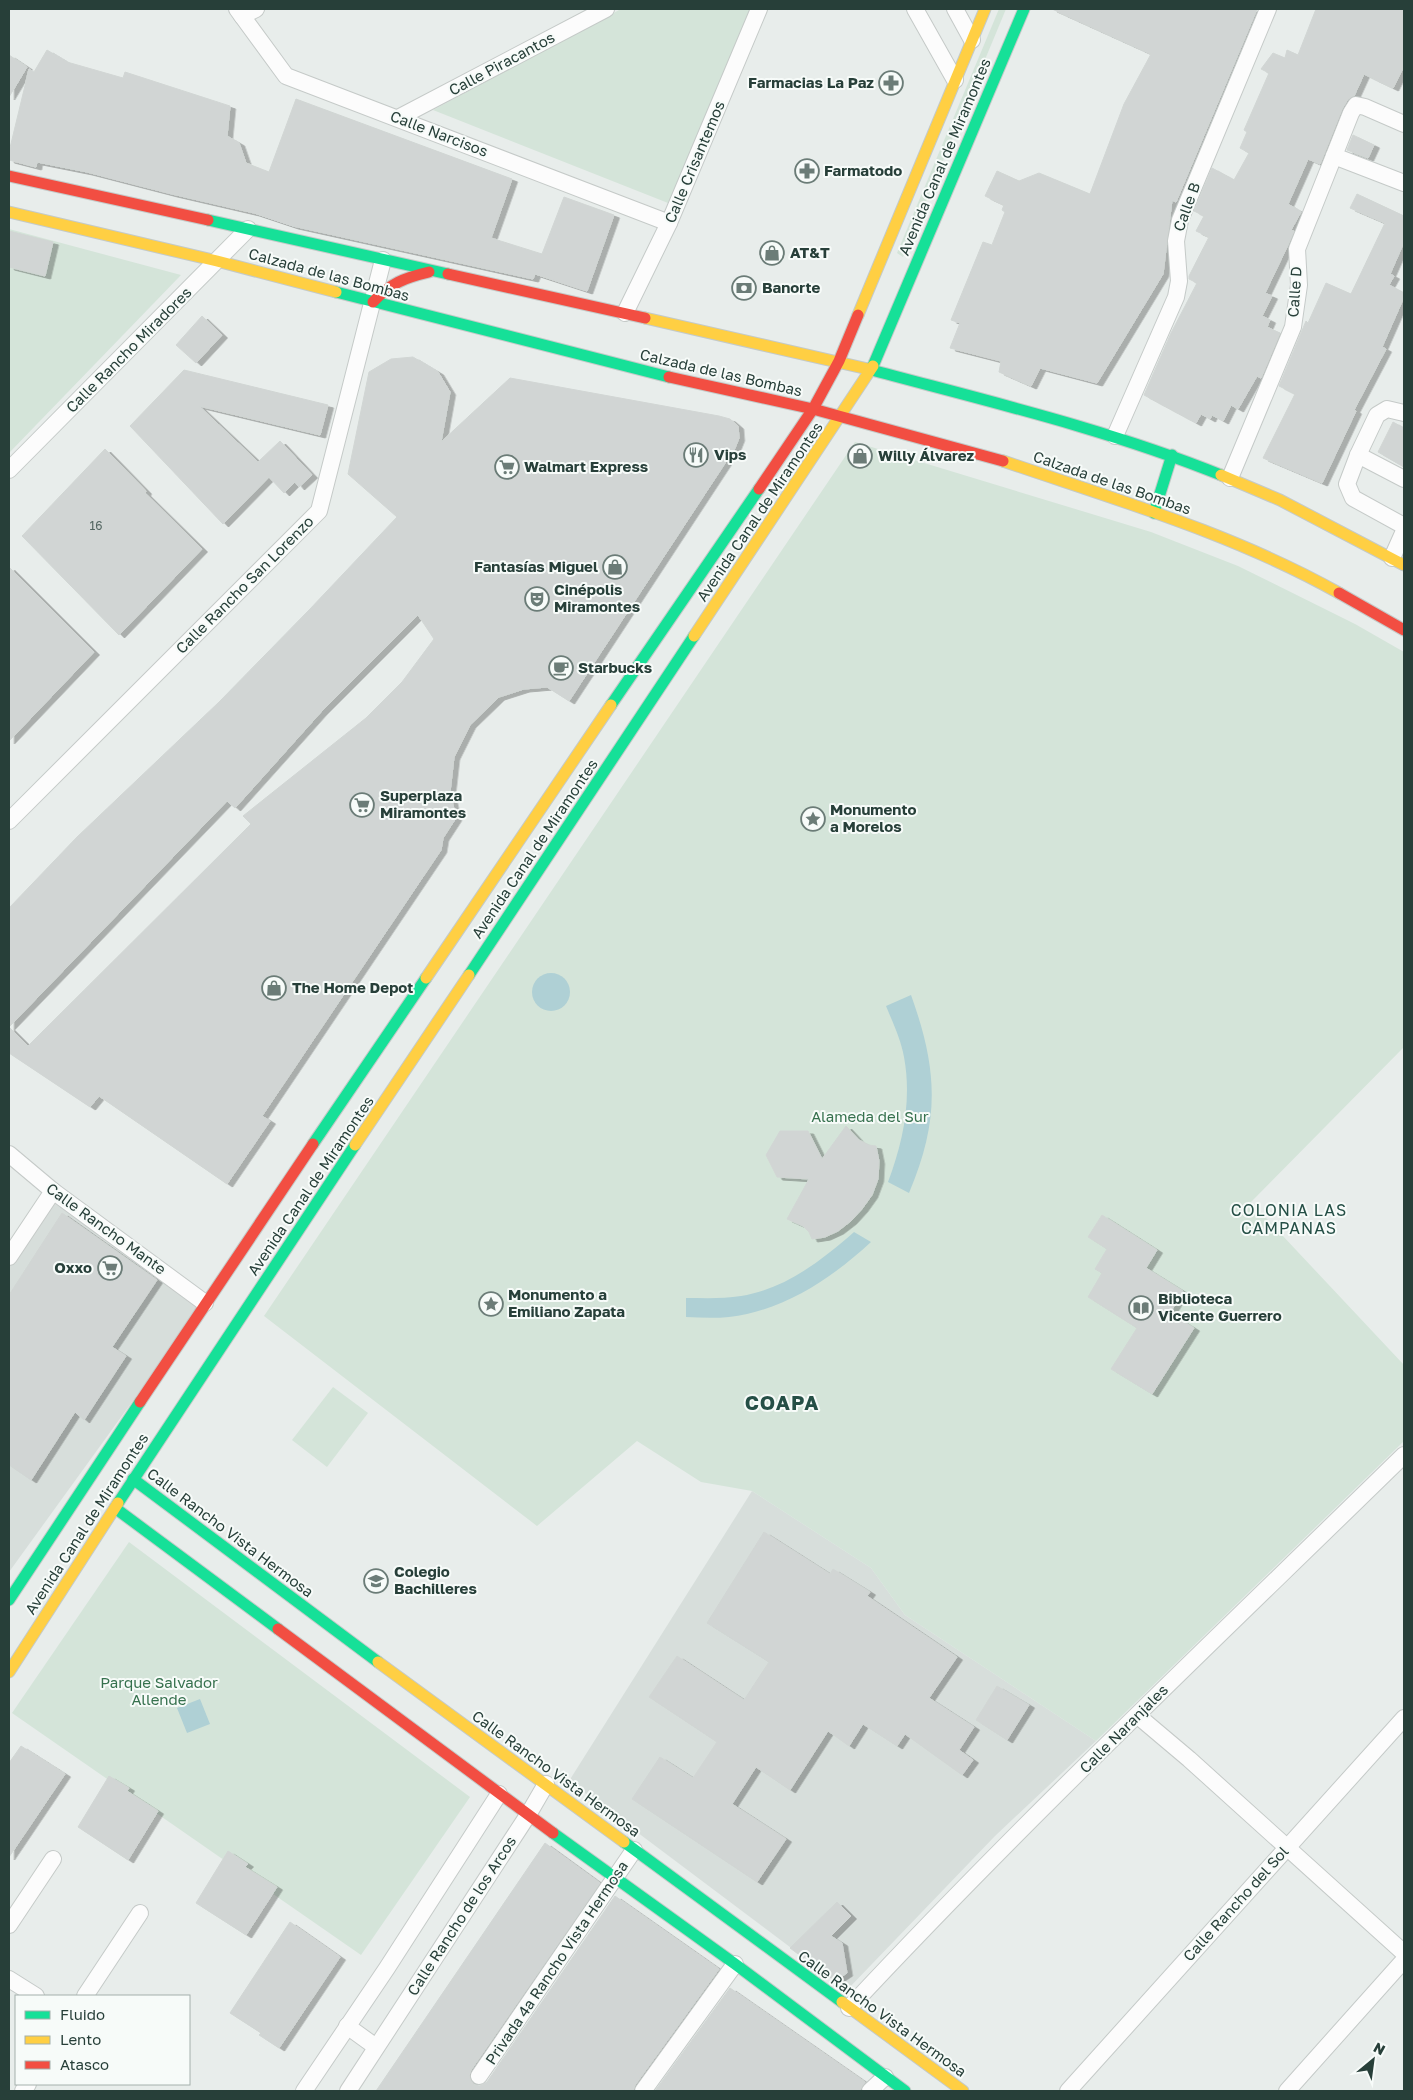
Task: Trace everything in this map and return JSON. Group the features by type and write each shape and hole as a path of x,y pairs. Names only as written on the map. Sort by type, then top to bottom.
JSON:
{"main road":[{"name":"Avenida Canal de Miramontes","path":"9,1600 206,1302 813,408 839,361 985,9"},
{"name":"Avenida Canal de Miramontes","path":"9,1672 133,1479 871,371 1024,9"},
{"name":"Calzada de las Bombas","path":"9,176 839,361 1115,436 1172,455 1280,500 1398,561"},
{"name":"Calzada de las Bombas","path":"9,212 217,260 373,302 685,381 813,408 993,458 1208,531 1306,576 1404,630"},
{"path":"373,302 388,285 404,278 435,271"},
{"path":"1154,513 1172,455"},
{"name":"Calle Rancho Vista Hermosa","path":"133,1479 279,1590 963,2091"},
{"path":"115,1508 499,1794 735,1964 905,2091"}],"street":[{"name":"Calle Piracantos","path":"398,118 606,9"},
{"name":"Calle Crisantemos","path":"625,313 669,223 759,9"},
{"path":"915,9 955,80"},
{"path":"955,9 972,40"},
{"name":"Calle B","path":"1115,436 1176,297 1179,281 1176,241 1180,220 1268,9"},
{"name":"Calle Narcisos","path":"245,11 286,76 669,223"},
{"name":"Calle D","path":"1230,478 1292,327 1299,285 1297,249 1356,105 1404,124"},
{"path":"1334,156 1404,183"},
{"name":"Calle Rancho Miradores","path":"9,470 248,229"},
{"name":"Calle Rancho San Lorenzo","path":"9,821 319,512 383,260"},
{"path":"1404,413 1387,409 1377,415 1347,484 1354,498 1404,526"},
{"path":"1358,455 1404,479"},
{"path":"1398,561 1404,531"},
{"name":"Calle Rancho Mante","path":"9,1154 53,1191 206,1302"},
{"path":"9,1257 53,1191"},
{"name":"Calle Naranjales","path":"849,2008 910,1943 1404,1455"},
{"path":"1138,1716 1404,1953"},
{"name":"Calle Rancho del Sol","path":"1068,2091 1404,1718"},
{"name":"Calle Rancho de los Arcos","path":"348,2091 528,1815 546,1784"},
{"path":"304,2091 499,1794"},
{"name":"Privada 4ª Rancho Vista Hermosa","path":"479,2076 634,1850"},
{"path":"9,1925 53,1859"},
{"path":"85,1995 140,1913"},
{"path":"1287,2091 1404,1960"},
{"path":"643,2091 735,1964"},
{"path":"9,1979 34,1995"},
{"path":"347,2026 376,2046"},
{"path":"870,2091 885,2077"}],"shaded area":[{"path":"58,1192 205,1301 9,1572 9,1264"},
{"path":"752,1491 871,1568 905,1615 1096,1741 995,1836 847,1990 569,1781"}],"green space":[{"path":"621,9 752,9 668,203 433,110"},
{"path":"999,9 1006,9 903,257 897,253"},
{"path":"9,229 181,275 9,453"},
{"name":"Alameda del Sur","path":"855,442 1151,532 1238,566 1355,624 1404,652 1404,1047 1251,1202 1404,1365 1404,1441 1096,1741 905,1615 871,1568 752,1491 701,1482 637,1441 537,1526 264,1316"},
{"path":"333,1387 368,1413 327,1467 292,1440"},
{"name":"Parque Salvador Allende","path":"129,1542 470,1797 361,1955 12,1713"}],"water":[{"path":"551,973 565,978 570,992 565,1006 551,1011 537,1006 532,992 537,978"},
{"path":"911,995 926,1047 932,1095 926,1142 909,1193 888,1182 902,1136 907,1089 903,1051 886,1006"},
{"path":"854,1232 871,1242 843,1266 798,1295 782,1303 739,1316 716,1318 686,1317 686,1298 734,1297 773,1287 802,1272"},
{"path":"200,1699 210,1724 187,1733 177,1708"}],"building":[{"path":"1052,9 1257,9 1176,202 1172,200 1163,274 1097,383 1040,368 1031,386 999,372 1001,361 950,348 960,323 951,320 983,242 992,245 1005,212 1002,210 1004,205 985,196 997,171 1019,181 1039,173 1090,194 1124,104 1151,54"},
{"path":"1316,9 1404,9 1404,66 1393,88 1364,74 1354,96 1348,99 1342,109 1320,164 1308,159 1288,204 1301,212 1291,230 1294,231 1265,293 1272,296 1262,316 1270,320 1267,327 1280,333 1261,378 1257,376 1238,409 1231,405 1223,421 1212,415 1210,419 1201,414 1196,423 1144,395 1171,333 1197,283 1189,279 1189,276 1209,237 1196,231 1204,216 1194,211 1212,168 1234,180 1249,153 1240,148 1247,132 1244,130 1269,73 1261,69 1273,53 1285,58 1287,50 1298,55"},
{"path":"47,50 67,62 123,78 125,72 230,106 227,136 239,143 246,163 269,172 296,99 512,179 491,238 542,254 564,197 614,215 587,291 535,274 533,279 293,226 254,213 87,172 37,162 36,167 9,160 9,152 29,69 34,72"},
{"path":"9,55 27,67 9,97"},
{"path":"1353,135 1374,145 1368,158 1347,150"},
{"path":"1357,194 1404,216 1404,242 1390,274 1394,276 1389,285 1404,293 1404,297 1382,347 1386,349 1354,410 1356,411 1322,483 1263,458 1295,394 1279,386 1306,321 1308,323 1326,283 1351,294 1385,223 1350,208"},
{"path":"9,231 53,242 45,276 9,267"},
{"path":"202,316 222,335 196,363 176,345"},
{"name":"Superplaza Miramontes","path":"413,357 438,372 450,392 441,442 510,378 719,416 730,419 738,426 739,438 735,448 569,701 547,687 524,689 499,697 470,725 454,757 450,792 456,818 443,838 441,850 262,1116 270,1121 227,1184 99,1096 90,1107 9,1053 9,908 77,837 219,702 397,517 348,474 369,372 391,359","holes":["418,615 434,639 402,682 366,718 243,816 251,824 28,1046 9,1027 227,801 235,808 321,712"]},
{"path":"184,370 328,405 320,435 199,406 258,462 280,441 312,475 299,487 295,482 284,493 269,477 223,524 130,426"},
{"path":"1393,422 1404,428 1404,467 1378,452"},
{"path":"105,449 146,491 145,493 202,549 119,635 22,536"},
{"path":"9,567 94,652 9,741"},
{"path":"846,1126 859,1140 876,1146 879,1161 878,1179 872,1195 851,1221 838,1231 825,1237 812,1239 809,1232 803,1226 787,1219 809,1179 777,1177 766,1155 780,1131 808,1131 822,1159"},
{"path":"62,1213 157,1280 112,1347 126,1356 84,1420 75,1412 31,1480 9,1465 9,1295"},
{"name":"Biblioteca Vicente Guerrero","path":"1102,1215 1157,1250 1146,1268 1183,1291 1170,1313 1194,1328 1152,1394 1111,1369 1137,1328 1088,1297 1102,1273 1095,1269 1107,1249 1088,1237"},
{"path":"764,1532 830,1574 833,1569 870,1592 867,1596 957,1657 929,1698 974,1727 959,1750 973,1760 962,1775 905,1734 897,1746 863,1724 849,1746 828,1731 790,1790 756,1767 732,1804 786,1839 757,1882 632,1799 660,1757 693,1778 717,1742 649,1697 677,1656 744,1700 769,1662 707,1623"},
{"path":"997,1686 1029,1705 1007,1740 976,1720"},
{"path":"21,1746 65,1774 9,1857 9,1763"},
{"path":"109,1776 129,1788 127,1791 158,1811 128,1860 78,1827"},
{"path":"545,1843 600,1883 471,2070 469,2076 473,2084 479,2086 487,2082 615,1896 719,1969 635,2085 633,2091 376,2091"},
{"path":"228,1851 248,1864 245,1867 277,1887 246,1935 196,1903"},
{"path":"837,1902 851,1916 831,1936 842,1943 847,1973 835,1981 790,1948"},
{"path":"290,1922 340,1957 279,2048 259,2035 261,2033 230,2013"},
{"path":"730,1988 865,2082 860,2090 655,2091"}],"traffic: fast":[{"path":"873,366 1024,9"},
{"path":"208,220 448,274"},
{"path":"336,292 669,377"},
{"path":"868,369 1002,404 1091,430 1221,475"},
{"path":"1154,513 1172,455"},
{"path":"611,705 759,489"},
{"path":"469,975 694,636"},
{"path":"313,1144 426,978"},
{"path":"118,1503 355,1145"},
{"path":"9,1600 140,1402"},
{"path":"133,1479 378,1662"},
{"path":"115,1508 278,1629"},
{"path":"553,1833 735,1964 905,2091"},
{"path":"624,1842 842,2002"}],"traffic: slow":[{"path":"858,315 985,9"},
{"path":"9,212 217,261 336,292"},
{"path":"645,318 868,369"},
{"path":"694,636 873,366"},
{"path":"1003,461 1132,504 1217,536 1299,572 1339,593"},
{"path":"1221,475 1280,500 1404,565"},
{"path":"426,978 611,705"},
{"path":"355,1145 469,975"},
{"path":"9,1672 118,1503"},
{"path":"378,1662 624,1842"},
{"path":"842,2002 963,2091"}],"traffic: jam":[{"path":"9,176 208,220"},
{"path":"373,302 398,282 429,272"},
{"path":"448,274 645,318"},
{"path":"759,489 813,409 839,361 858,315"},
{"path":"669,377 813,409 1003,461"},
{"path":"1339,593 1404,630"},
{"path":"140,1402 313,1144"},
{"path":"278,1629 553,1833"}],"place":[{"name":"Farmacias La Paz","path":"891,83"},
{"name":"Farmatodo","path":"807,171"},
{"name":"AT&T","path":"772,253"},
{"name":"Banorte","path":"744,288"},
{"name":"Vips","path":"696,455"},
{"name":"Willy Álvarez","path":"860,456"},
{"name":"Walmart Express","path":"507,467"},
{"name":"Fantasías Miguel","path":"615,567"},
{"name":"Cinépolis Miramontes","path":"537,599"},
{"name":"Starbucks","path":"561,668"},
{"name":"Superplaza Miramontes","path":"362,805"},
{"name":"Monumento a Morelos","path":"813,819"},
{"name":"The Home Depot","path":"274,988"},
{"name":"Oxxo","path":"110,1268"},
{"name":"Monumento a Emiliano Zapata","path":"491,1304"},
{"name":"Biblioteca Vicente Guerrero","path":"1141,1308"},
{"name":"Colegio Bachilleres","path":"376,1581"}],"district":[{"name":"COLONIA LAS CAMPANAS","path":"1289,1219"},
{"name":"COAPA","path":"782,1403"}]}
